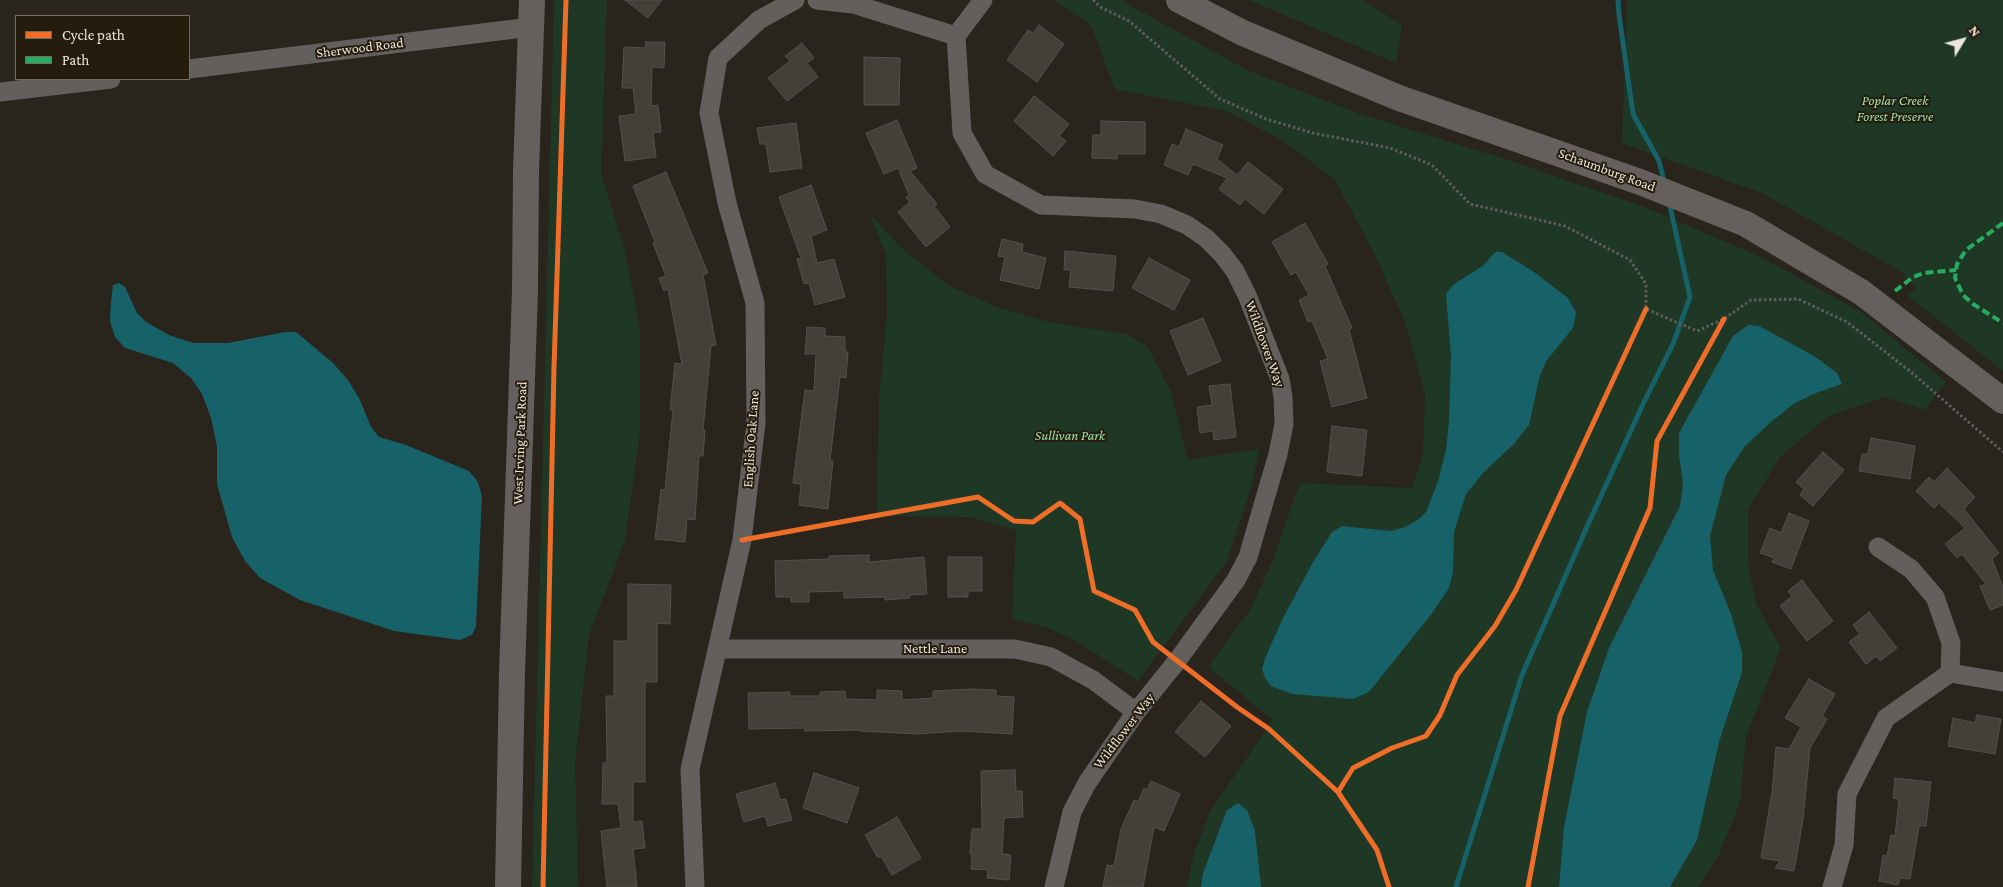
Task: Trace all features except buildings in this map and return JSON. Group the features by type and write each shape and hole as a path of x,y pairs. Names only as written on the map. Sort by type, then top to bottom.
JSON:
{"main road":[{"name":"West Irving Park Road","path":"508,887 513,636 525,290 532,0"},
{"name":"Schaumburg Road","path":"1179,0 1243,33 1399,98 1654,187 1746,224 1861,292 2003,402"}],"street":[{"name":"English Oak Lane","path":"695,887 690,769 742,540 754,432 755,303 727,203 709,113 718,58 759,20 795,0"},
{"path":"817,0 853,4 956,36 983,0"},
{"name":"Sherwood Road","path":"190,69 531,27"},
{"name":"Wildflower Way","path":"956,36 962,133 984,174 1041,205 1135,209 1161,214 1186,225 1206,238 1235,271 1247,295 1280,379 1284,424 1278,454 1248,557 1236,580 1095,769 1072,812 1054,887"},
{"path":"0,92 102,80"},
{"path":"1878,547 1911,569 1935,597 1951,643 1950,673"},
{"name":"Nettle Lane","path":"717,649 1015,649 1051,657 1093,680 1136,712"},
{"path":"1832,887 1844,845 1847,794 1886,718 1950,673 2003,682"}],"path":[{"path":"1093,0 1102,8 1130,21 1220,99 1266,119 1313,133 1390,148 1432,166 1470,204 1565,226 1630,260 1646,284 1646,309 1642,318"},
{"path":"1646,309 1697,330 1724,319 1751,300 1798,299 1847,322 1910,372 2003,452"},
{"path":"1720,327 1724,319"}],"green space":[{"path":"554,0 607,0 601,173 625,252 640,330 640,433 625,540 589,635 575,762 578,887 532,887"},
{"path":"1053,0 1123,0 1249,71 1360,114 1502,158 1647,208 1763,258 1861,312 1946,382 1925,410 1884,397 1827,417 1780,457 1748,509 1748,562 1756,604 1781,648 1746,736 1740,803 1718,857 1698,887 1187,887 1192,861 1209,813 1273,720 1208,667 1250,610 1272,562 1300,483 1412,488 1423,455 1425,395 1406,324 1373,251 1335,180 1282,140 1226,111 1115,89 1090,23"},
{"path":"1249,0 1363,0 1402,25 1396,63"},
{"name":"Poplar Creek Forest Preserve","path":"1627,0 2003,0 2003,371 1907,295 1916,288 1902,272 1762,193 1622,143"},
{"name":"Sullivan Park","path":"869,212 898,245 949,286 999,308 1049,322 1126,334 1147,346 1171,392 1188,460 1259,449 1251,488 1227,561 1138,681 1078,642 1046,627 1012,619 1016,530 970,517 877,516 879,399 887,315 886,255"}],"water":[{"path":"1495,252 1502,252 1534,272 1568,298 1576,312 1573,328 1547,360 1540,375 1529,425 1514,444 1484,472 1466,494 1454,532 1453,572 1449,588 1433,612 1369,692 1353,699 1292,694 1271,686 1265,678 1262,669 1266,656 1282,620 1313,562 1332,532 1342,526 1391,531 1405,527 1419,519 1426,512 1438,481 1446,450 1449,422 1451,356 1446,294 1453,285 1484,265"},
{"path":"119,283 125,287 137,313 146,322 169,335 193,343 228,343 285,332 296,332 332,362 348,380 360,400 371,427 379,437 406,445 469,471 478,482 482,496 476,626 472,635 460,640 394,631 300,600 260,578 245,561 232,537 217,484 217,446 211,418 202,394 191,378 173,363 125,348 115,337 110,321 111,301 113,285"},
{"path":"1748,325 1759,326 1814,356 1837,373 1842,384 1795,403 1772,421 1745,446 1726,475 1710,536 1713,570 1731,614 1742,652 1742,672 1719,742 1697,840 1670,887 1559,887 1564,827 1587,712 1609,648 1680,506 1683,483 1679,455 1679,433 1733,336"},
{"path":"1238,803 1247,810 1255,831 1261,887 1201,887 1203,873 1227,810"}],"waterway":[{"path":"1618,0 1633,114 1659,161 1664,181"},
{"path":"1456,887 1522,675 1643,404 1673,344 1690,297 1669,202"}],"marked path":[{"path":"2003,223 1966,250 1957,264 1955,278 1963,295 1973,304 2003,323"},
{"path":"1895,291 1913,277 1924,273 1956,270"}],"cycle path":[{"path":"543,887 554,368 566,0"},
{"path":"1389,887 1377,850 1338,792 1353,768 1392,748 1426,736 1440,715 1457,675 1495,626 1516,590 1646,309"},
{"path":"1528,887 1560,716 1650,508 1657,441 1724,319"},
{"path":"742,540 978,497 1014,521 1033,522 1060,503 1080,519 1094,591 1135,610 1153,642 1237,707 1269,729 1338,792"}]}
